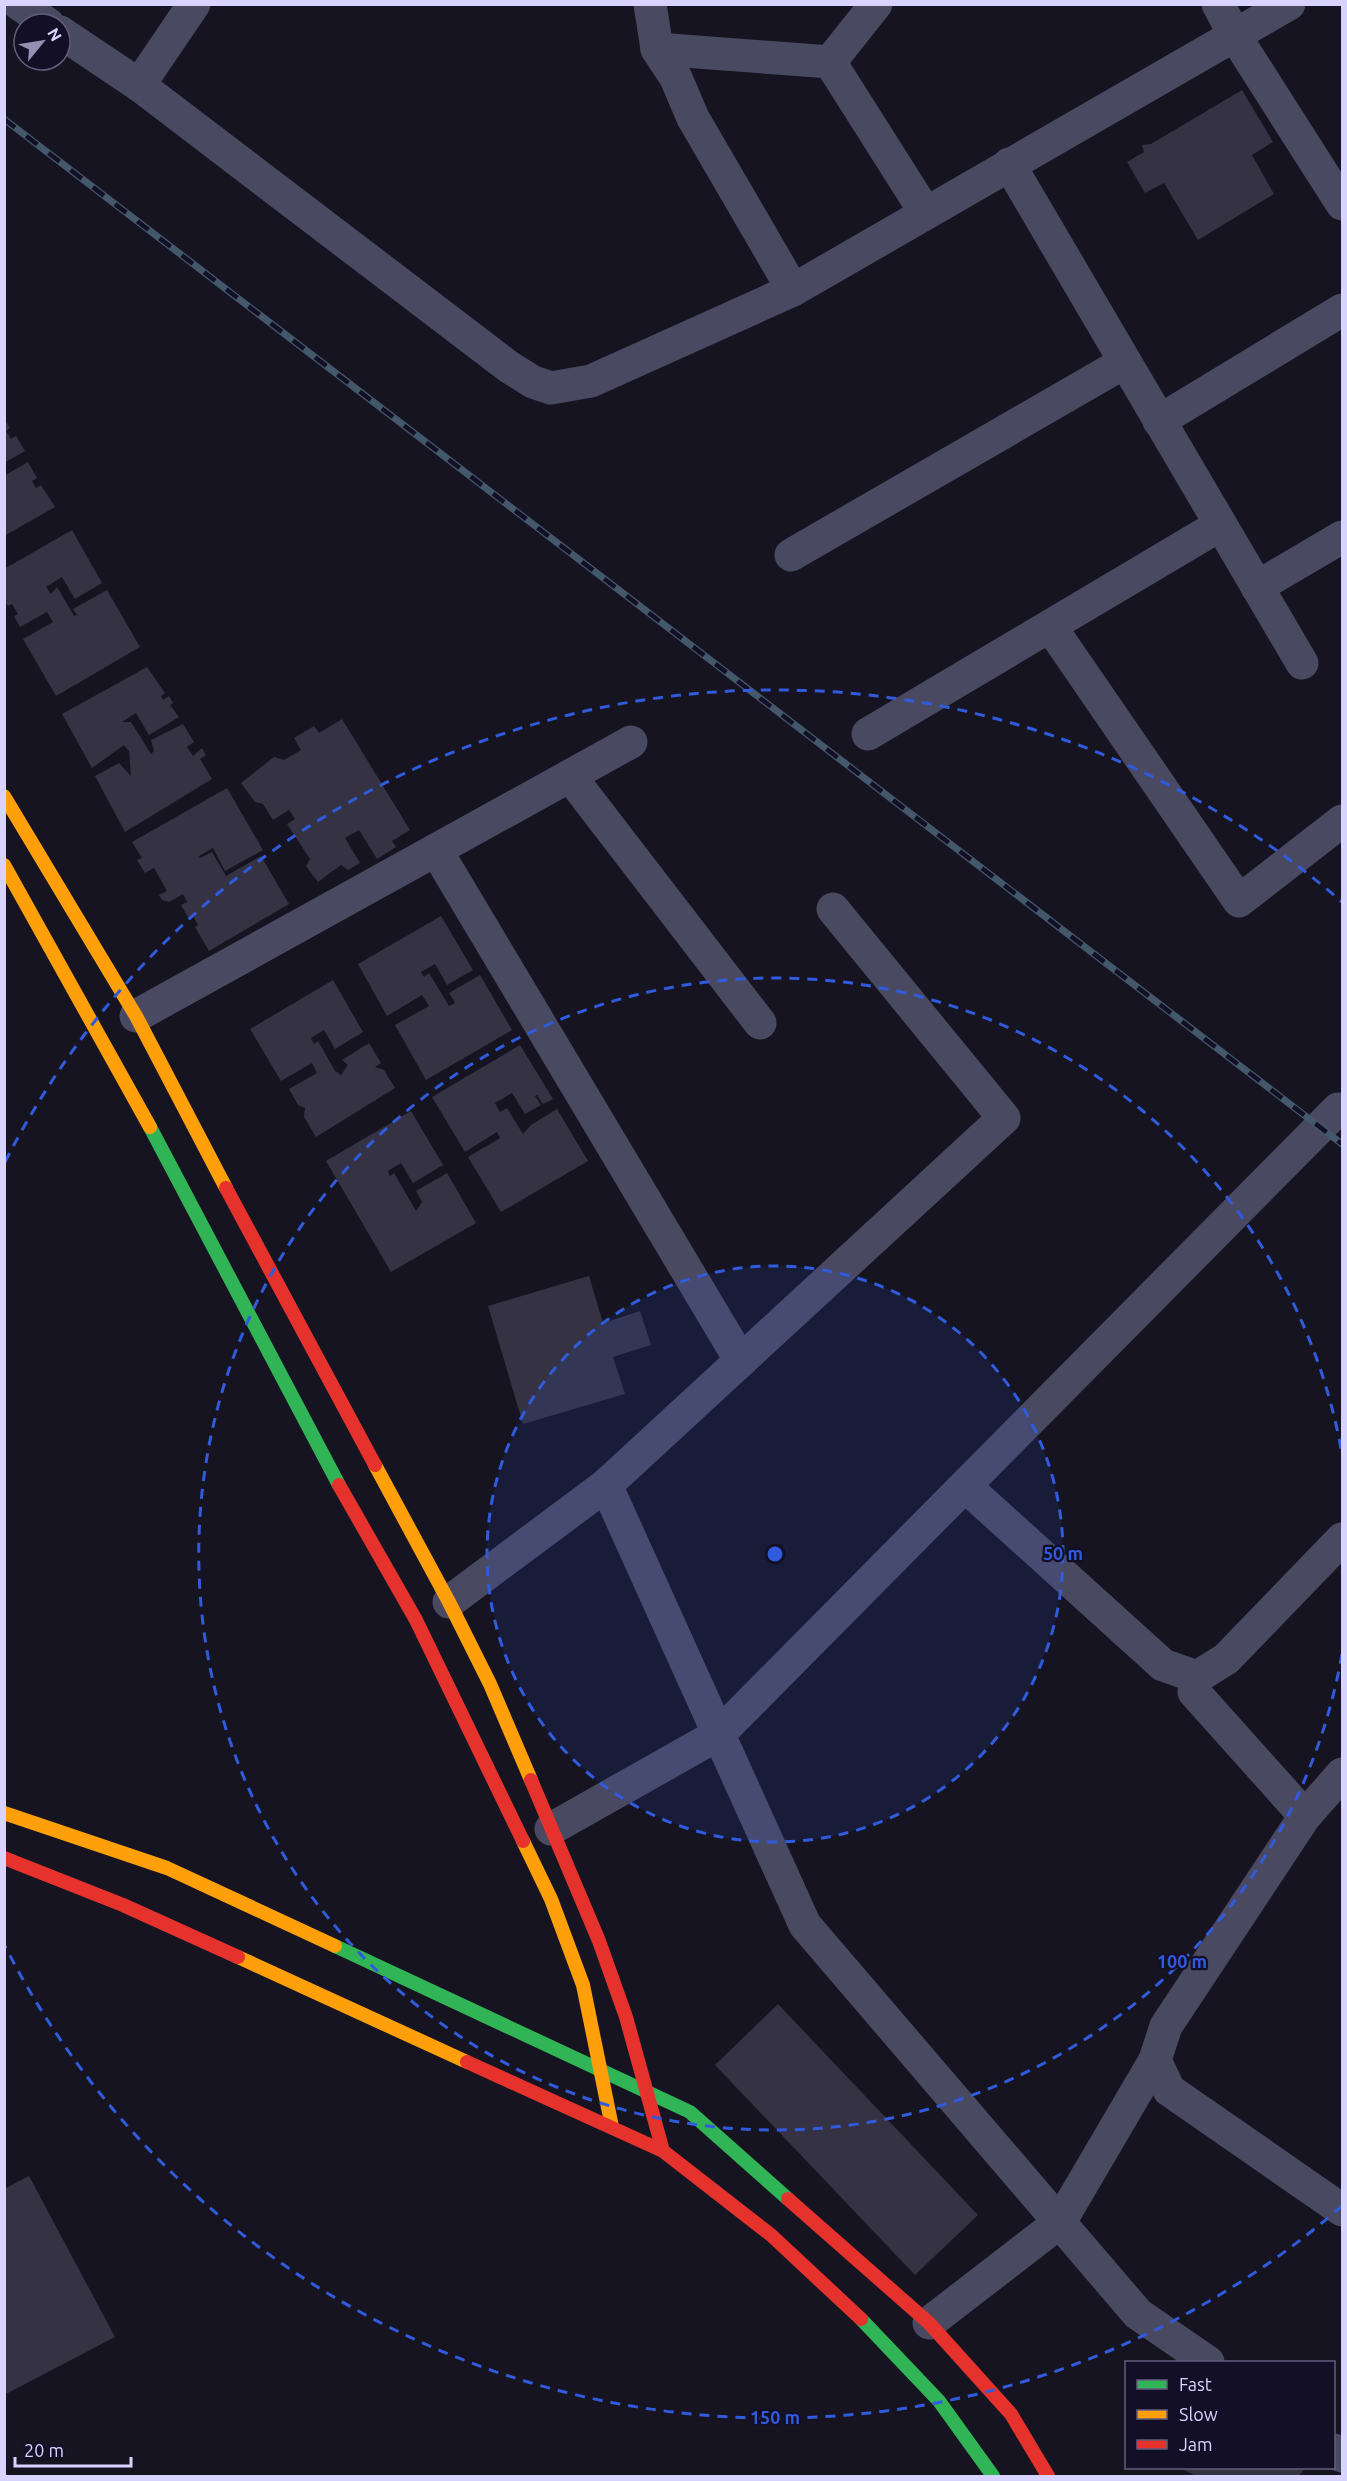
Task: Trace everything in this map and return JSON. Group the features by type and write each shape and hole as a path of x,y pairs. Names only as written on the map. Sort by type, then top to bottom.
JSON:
{"main road":[{"path":"4,796 136,1016 173,1090 449,1602 490,1684 599,1941 626,2017 663,2151"},
{"path":"4,865 183,1186 321,1453 416,1620 551,1899 583,1985 612,2127"},
{"path":"4,1813 167,1868 690,2112 929,2323 1011,2415 1048,2476"},
{"path":"4,1857 123,1905 663,2151 771,2235 872,2329 939,2401 993,2476"}],"street":[{"path":"139,85 194,4"},
{"path":"650,4 657,49 676,78 693,118 793,290"},
{"path":"830,62 876,4"},
{"path":"1218,4 1235,36 1342,204"},
{"path":"72,40 139,85 509,367 533,382 551,388 591,381 793,290 1289,4"},
{"path":"657,49 830,62"},
{"path":"830,62 925,212"},
{"path":"1009,164 1302,663"},
{"path":"1159,421 1342,310"},
{"path":"791,555 1125,362"},
{"path":"868,734 1220,525"},
{"path":"1257,587 1342,537"},
{"path":"1050,626 1239,901 1342,821"},
{"path":"136,1016 631,742"},
{"path":"570,777 760,1023"},
{"path":"436,850 741,1361"},
{"path":"449,1602 606,1485 1004,1118 833,909"},
{"path":"551,1829 719,1734 1338,1109"},
{"path":"606,1485 805,1925 1138,2314 1207,2361"},
{"path":"965,1486 1163,1665 1197,1677 1226,1659 1342,1539"},
{"path":"1194,1692 1305,1816"},
{"path":"929,2323 1060,2222 1155,2060 1166,2026 1305,1816 1342,1774"},
{"path":"1155,2060 1169,2090 1341,2205"}],"building":[{"path":"1242,90 1273,142 1252,155 1274,194 1198,240 1164,183 1145,193 1127,162 1144,152 1142,145 1151,144"},
{"path":"4,419 10,428 6,431 11,439 16,436 25,451 4,463"},
{"path":"28,462 37,478 32,481 36,488 41,485 55,507 4,536 4,476"},
{"path":"72,530 102,583 75,599 62,577 46,587 51,594 57,587 74,616 77,615 73,609 107,590 140,647 56,696 23,639 53,622 47,612 20,627 14,616 18,614 12,604 8,606 4,600 4,569"},
{"path":"147,667 165,693 161,696 163,700 169,696 173,703 170,705 179,717 149,735 136,713 122,722 131,722 151,754 154,751 151,740 183,724 194,742 187,747 193,756 202,748 206,755 200,759 212,779 125,832 95,776 119,763 131,776 129,751 124,745 92,768 62,714"},
{"path":"342,719 410,830 392,841 396,847 377,859 359,830 345,838 360,863 348,870 341,865 318,882 306,866 310,859 287,824 295,819 289,810 273,820 263,804 255,802 241,783 274,757 284,760 301,750 294,738 314,726 319,733"},
{"path":"227,788 263,850 225,871 213,848 199,856 200,858 212,852 226,876 261,856 289,904 209,951 195,927 198,925 193,916 189,919 181,905 187,902 183,894 169,902 162,900 159,895 167,891 154,868 145,873 137,860 142,858 132,842"},
{"path":"441,916 473,970 447,985 435,964 421,972 424,977 429,973 449,1006 455,1003 449,993 480,975 512,1030 426,1080 395,1025 429,1006 422,995 387,1016 358,964"},
{"path":"333,980 363,1032 335,1049 324,1030 311,1038 314,1044 318,1041 335,1071 341,1075 348,1065 342,1060 369,1043 381,1063 375,1067 384,1070 395,1088 316,1137 304,1117 305,1108 298,1105 289,1089 317,1073 312,1063 281,1081 250,1029"},
{"path":"520,1045 553,1099 543,1104 537,1095 535,1096 541,1105 525,1114 512,1093 495,1103 500,1112 507,1108 523,1134 531,1125 557,1109 588,1161 501,1212 468,1157 500,1138 497,1132 465,1152 432,1097"},
{"path":"411,1111 443,1165 413,1183 401,1163 388,1171 390,1176 394,1173 416,1211 422,1202 416,1191 447,1173 476,1223 391,1272 326,1161"},
{"path":"589,1276 603,1323 640,1311 651,1345 613,1357 625,1394 523,1424 488,1306"},
{"path":"778,2004 978,2215 915,2275 715,2065"},
{"path":"29,2176 115,2337 4,2395 4,2189"},
{"path":"1183,2469 1304,2469 1299,2476 1195,2476"}],"railway":[{"path":"4,119 1342,1144"}],"traffic: fast":[{"path":"150,1127 339,1485"},
{"path":"335,1946 690,2112 788,2199"},
{"path":"861,2319 939,2401 993,2476"}],"traffic: slow":[{"path":"4,796 136,1016 226,1188"},
{"path":"4,865 150,1127"},
{"path":"375,1465 449,1602 490,1684 531,1780"},
{"path":"4,1813 167,1868 335,1946"},
{"path":"523,1841 551,1899 583,1985 612,2127"},
{"path":"238,1957 467,2062"}],"traffic: jam":[{"path":"226,1188 375,1465"},
{"path":"339,1485 416,1620 523,1841"},
{"path":"531,1780 599,1941 626,2017 663,2151"},
{"path":"4,1858 123,1905 238,1957"},
{"path":"467,2062 663,2151 771,2235 861,2319"},
{"path":"788,2199 929,2323 1011,2414 1048,2476"}]}
